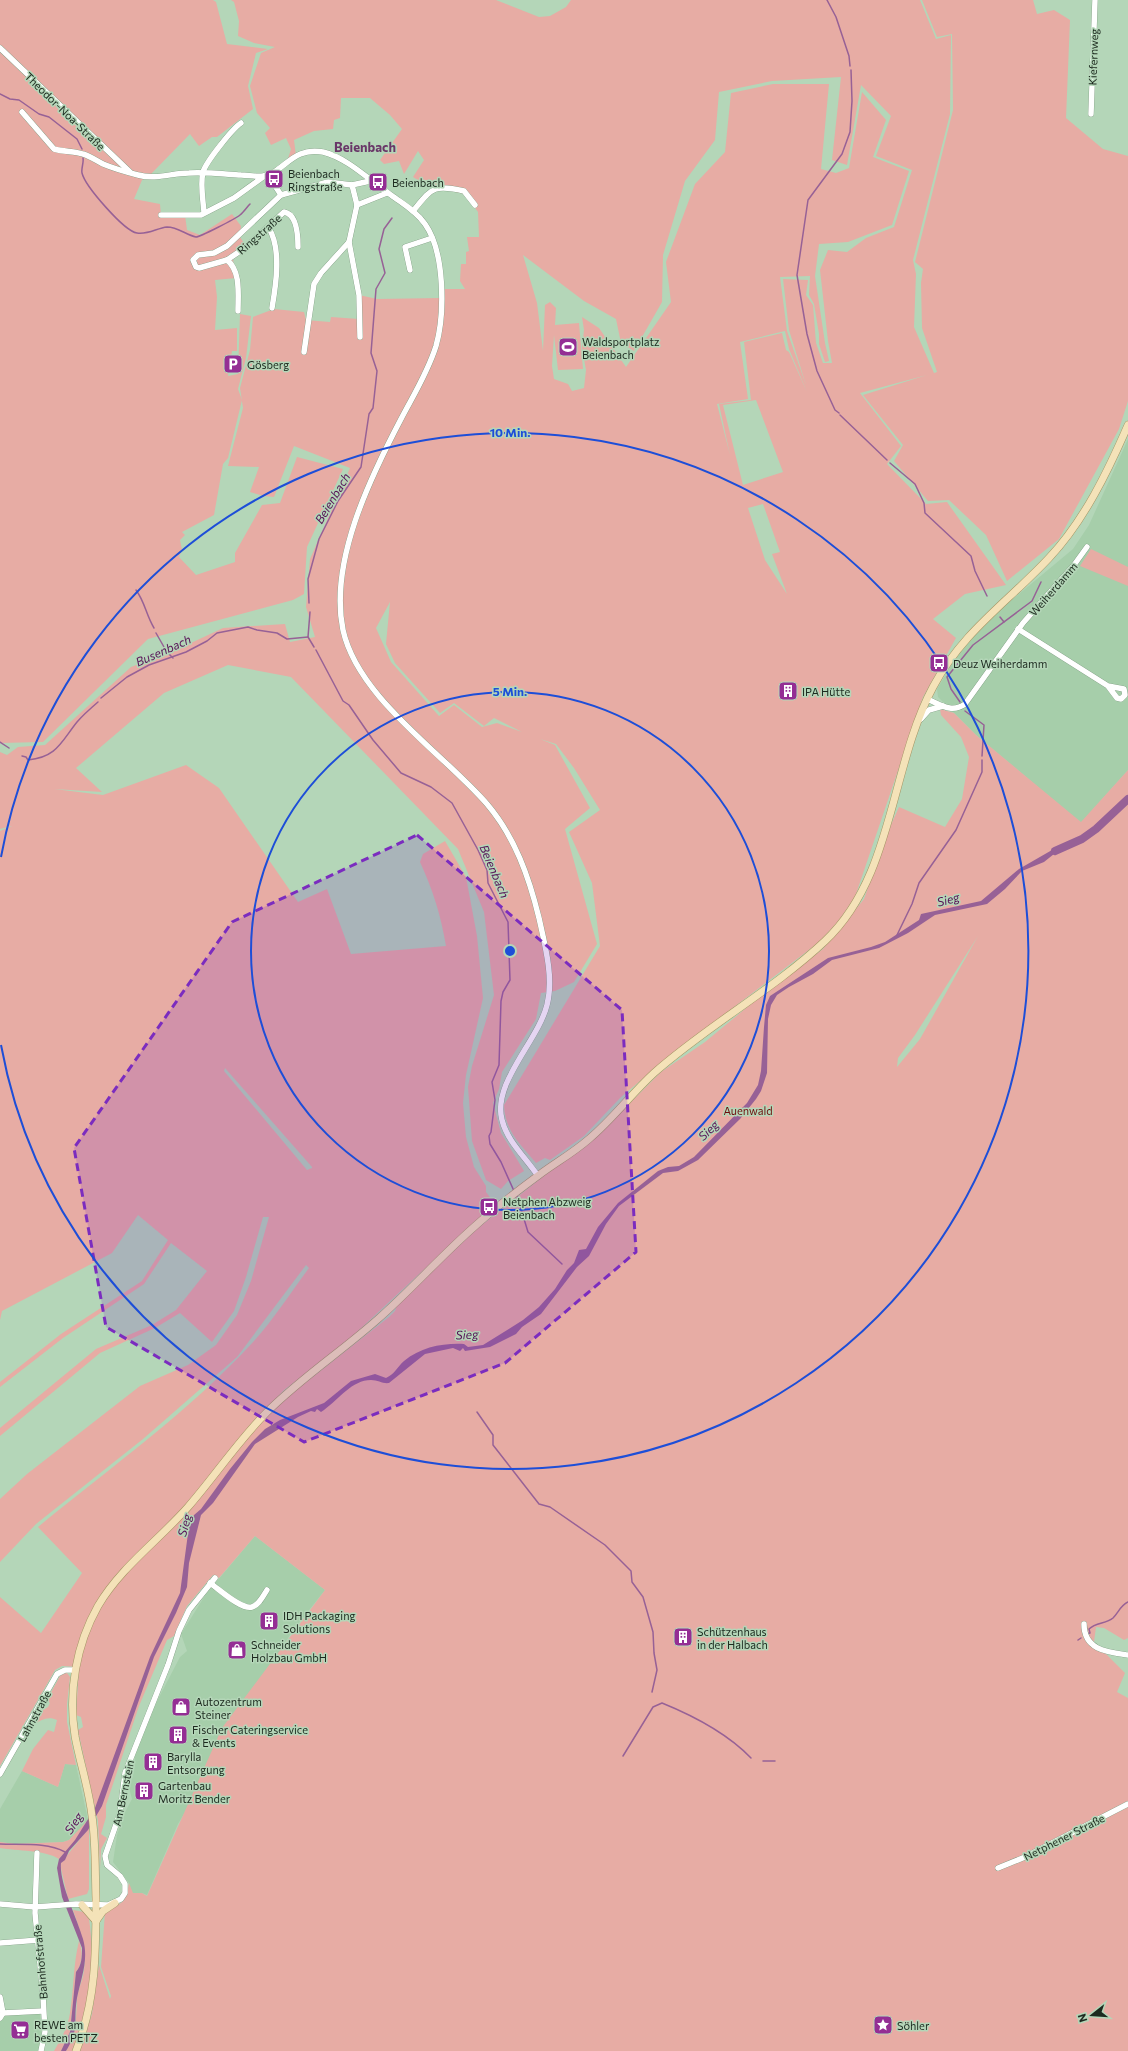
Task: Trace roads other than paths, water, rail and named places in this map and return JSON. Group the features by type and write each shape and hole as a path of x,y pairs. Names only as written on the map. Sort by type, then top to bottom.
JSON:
{"main road":[{"path":"76,2051 86,2024 92,1993 95,1968 96,1905 94,1837 88,1794 74,1727 73,1686 81,1645 90,1623 114,1582 184,1512 254,1426 291,1390 344,1348 393,1306 462,1237 505,1200 585,1143 611,1119 654,1074 811,954 839,926 857,900 872,867 916,724 938,678 964,640 994,609 1045,562 1072,530 1098,485 1128,425"},
{"path":"96,1922 103,1911 115,1903"},
{"path":"79,1904 96,1922"}],"street":[{"name":"Kiefernweg","path":"1091,114 1095,0"},
{"name":"Theodor-Noa-Straße","path":"0,48 131,173"},
{"path":"22,112 54,149 81,153 119,171 140,176 155,177 189,172 203,174 266,176 281,195"},
{"path":"204,212 203,174 208,163 232,129 241,123"},
{"path":"161,215 197,216 234,198 296,156 314,151 322,152 339,159 413,211 423,221 432,238 438,258 440,280 438,336 428,365 393,434 349,538 342,580 343,630 353,656 372,688 487,804 510,837 525,871 536,904 545,943 548,975 548,997 540,1024 508,1081 500,1111 509,1137 538,1176"},
{"name":"Ringstraße","path":"298,247 294,222 289,214 282,213 246,247 227,260 199,268 196,267 193,260 198,255 214,252 227,246 281,195 328,182 352,185 370,181"},
{"path":"352,185 357,206 349,242 359,295 360,337"},
{"path":"413,211 430,190 437,188 464,191 474,205"},
{"path":"357,206 388,193"},
{"path":"268,227 273,236 276,262 276,280 272,308"},
{"path":"410,270 405,247 432,238"},
{"path":"304,352 314,284 321,273 349,242"},
{"path":"227,260 235,271 238,311"},
{"name":"Weiherdamm","path":"927,699 953,709 965,704 1018,630 1074,565 1087,547"},
{"path":"1018,630 1108,686"},
{"name":"Weiherdamm","path":"916,724 929,710 943,706"},
{"name":"Am Bernstein","path":"115,1903 121,1899 125,1893 125,1884 120,1876 107,1865 105,1856 118,1820 125,1773 168,1665 179,1631 189,1610 214,1578"},
{"path":"210,1583 242,1606 252,1607 259,1602 267,1590"},
{"path":"1084,1624 1084,1635 1090,1644 1107,1652 1128,1655"},
{"name":"Lahnstraße","path":"0,1774 57,1674 65,1670 75,1670"},
{"name":"Netphener Straße","path":"998,1868 1025,1857 1128,1804"},
{"name":"Bahnhofstraße","path":"37,1853 35,1907 39,1940 45,2032 41,2051"},
{"path":"0,1904 35,1907 115,1903"},
{"path":"0,1943 39,1940"},
{"path":"0,1997 1,2016 43,2011"}],"waterway":[{"path":"827,0 836,17 849,56 850,66"},
{"path":"839,413 835,410 817,371 807,334 797,275 808,200 842,154 850,132 852,101 851,70"},
{"name":"Beienbach","path":"0,94 10,99 19,100 39,114 49,117 77,139 82,149"},
{"name":"Beienbach","path":"83,158 82,173 90,188 123,225 137,233 145,233 171,227 196,237 237,217 250,204"},
{"name":"Beienbach","path":"309,603 308,579 319,539 338,501 361,467 369,414 373,408 377,371 371,353 376,289 385,273 379,249 384,229 392,218"},
{"path":"840,415 887,460"},
{"path":"890,463 915,484 924,503 925,513 971,556 975,571 987,596"},
{"path":"960,702 951,689 947,677 973,645 1032,601 1041,582"},
{"path":"136,590 154,628"},
{"name":"Beienbach","path":"310,612 308,637 314,647"},
{"path":"1000,617 1004,622"},
{"name":"Busenbach","path":"101,698 127,677 149,665 186,652 207,641 217,633 248,627 277,633 287,639 308,637"},
{"path":"156,633 164,647"},
{"name":"Beienbach","path":"316,650 343,701 349,705 373,740 401,773 431,787 452,803 478,850 487,870 488,883 508,922 510,980 503,992 501,1001 499,1065 492,1082 495,1100 491,1132 489,1136 490,1144 501,1162 514,1191"},
{"name":"Busenbach","path":"168,653 173,658"},
{"name":"Busenbach","path":"22,756 26,757 28,760 46,756 52,752 62,742 79,719 98,702"},
{"path":"965,711 984,725 982,756"},
{"name":"Busenbach","path":"0,742 9,748"},
{"path":"897,935 912,904 919,883 956,830 982,772 982,760"},
{"name":"Sieg","path":"1055,851 1082,839 1096,829 1128,799"},
{"name":"Beienbach","path":"517,1196 528,1232 562,1264"},
{"path":"477,1412 493,1435 493,1445 539,1504 550,1507 605,1545 631,1571 632,1582 643,1597 653,1632 654,1653 657,1670 652,1692"},
{"path":"1087,1634 1090,1633 1089,1629 1092,1627 1113,1618 1121,1607 1128,1602"},
{"path":"623,1756 653,1707 662,1703 710,1726 742,1749 751,1758"},
{"path":"763,1761 775,1761"},
{"path":"0,1844 42,1845 65,1852"}],"place":[{"name":"Beienbach Ringstraße","path":"274,179"},
{"name":"Beienbach","path":"378,182"},
{"name":"Waldsportplatz Beienbach","path":"568,347"},
{"name":"Gösberg","path":"233,364"},
{"name":"Deuz Weiherdamm","path":"939,663"},
{"name":"IPA Hütte","path":"788,691"},
{"name":"Netphen Abzweig Beienbach","path":"489,1207"},
{"name":"IDH Packaging Solutions","path":"269,1621"},
{"name":"Schützenhaus in der Halbach","path":"683,1637"},
{"name":"Schneider Holzbau GmbH","path":"237,1650"},
{"name":"Autozentrum Steiner","path":"181,1707"},
{"name":"Fischer Cateringservice & Events","path":"178,1735"},
{"name":"Barylla Entsorgung","path":"153,1762"},
{"name":"Gartenbau Moritz Bender","path":"144,1791"},
{"name":"Söhler","path":"883,2025"},
{"name":"REWE am besten PETZ","path":"20,2030"}],"district":[{"name":"Beienbach","path":"365,147"}],"park label":[{"name":"Auenwald","path":"748,1110"}]}
